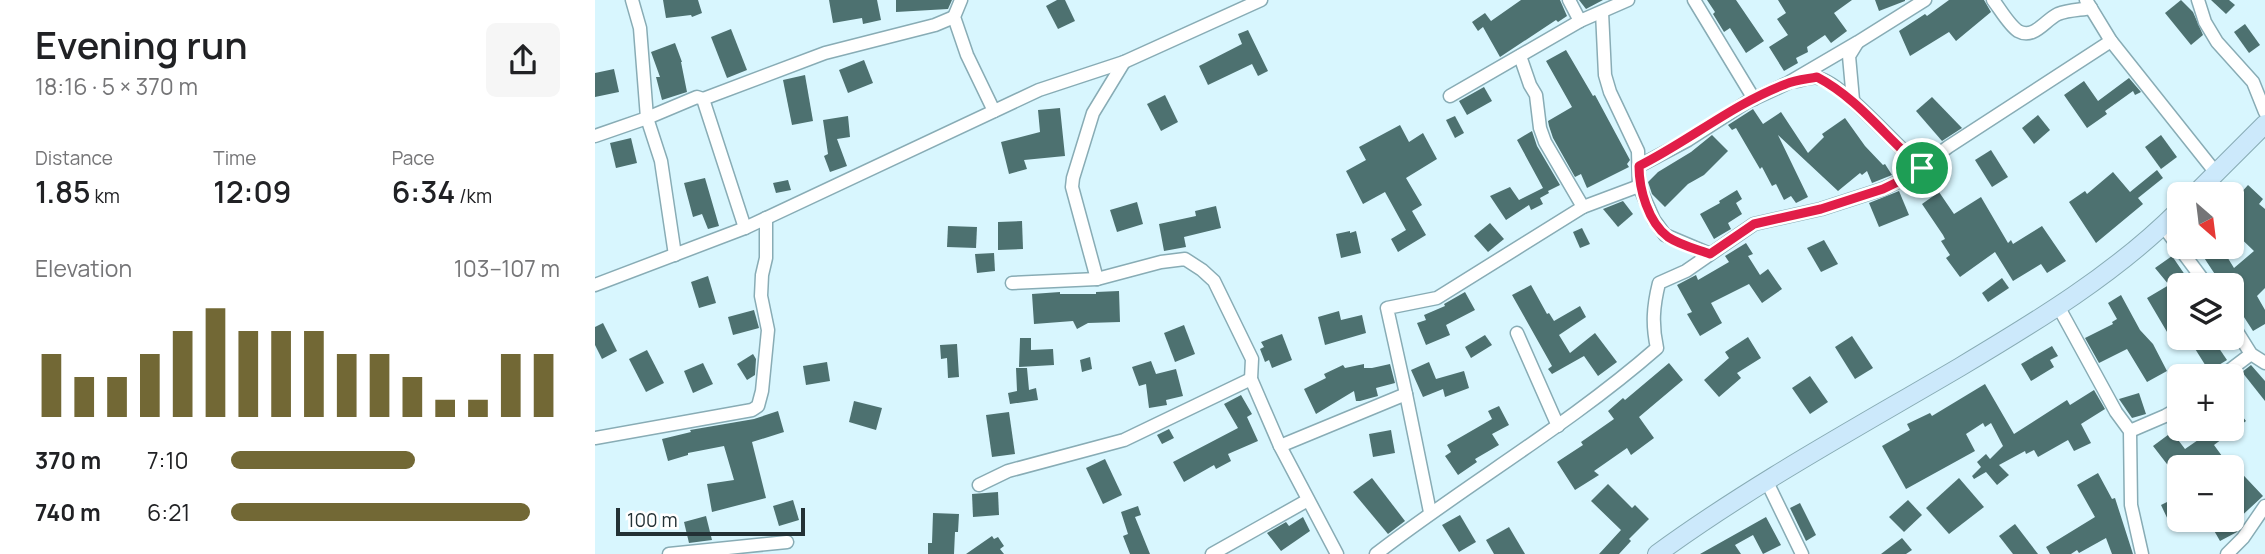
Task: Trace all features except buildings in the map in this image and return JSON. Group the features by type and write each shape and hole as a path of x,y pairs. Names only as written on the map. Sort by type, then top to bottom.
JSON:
{"main road":[{"path":"2207,182 2265,124"},
{"path":"1657,554 1767,482 2013,335 2100,279 2167,222"}],"street":[{"path":"632,0 640,27 647,118 661,162 675,255"},
{"path":"961,0 954,17 967,55 994,110"},
{"path":"595,285 745,228 1039,90 1124,62 1261,0"},
{"path":"1569,0 1580,21"},
{"path":"1450,96 1580,21 1628,0"},
{"path":"1695,0 1754,99"},
{"path":"1639,166 1688,140 1754,99 1788,83 1925,0"},
{"path":"1993,0 2018,31 2028,33 2039,29 2052,17 2089,4 2111,41 2216,173"},
{"path":"2198,0 2205,22 2217,42 2253,82 2265,112"},
{"path":"1602,12 1605,75 1610,92 1638,151 1639,186 1654,220 1665,235 1710,254"},
{"path":"703,99 825,53 935,25 954,17"},
{"path":"1376,554 1430,512 1558,426 1657,348 1652,326 1659,284 1686,271 1754,224 1821,209 1871,193 1910,176 1948,147 2111,41"},
{"path":"1853,100 1849,56 1858,42"},
{"path":"1520,56 1536,94 1540,128 1545,142 1583,207"},
{"path":"1097,279 1072,187 1073,178 1093,113 1124,62"},
{"path":"1788,83 1817,77 1853,100 1903,153 1922,168"},
{"path":"595,136 647,118 697,96 703,99 745,228"},
{"path":"1430,512 1387,308 1437,298 1583,207 1639,186"},
{"path":"595,438 752,410 758,406 768,330 761,296 767,218"},
{"path":"2163,226 2198,273"},
{"path":"1012,283 1097,279 1161,262 1185,259 1202,270 1214,281 1252,359 1251,379 1280,446 1337,554"},
{"path":"2058,306 2116,412 2130,431 2131,505 2143,554"},
{"path":"1517,333 1558,426"},
{"path":"2244,343 2251,354 2265,363"},
{"path":"2238,364 2251,354"},
{"path":"979,485 1008,471 1123,440 1251,379"},
{"path":"1280,446 1406,394"},
{"path":"2130,431 2167,415"},
{"path":"1767,482 1802,554"},
{"path":"1212,554 1308,500"},
{"path":"2227,554 2243,538 2265,506"},
{"path":"669,554 787,542"}],"route":[{"path":"1817,77 1853,100 1903,153 1922,168 1883,189 1821,209 1754,224 1710,254 1665,235 1654,220 1639,186 1639,166 1688,140 1747,102 1788,83 1817,77"}]}
